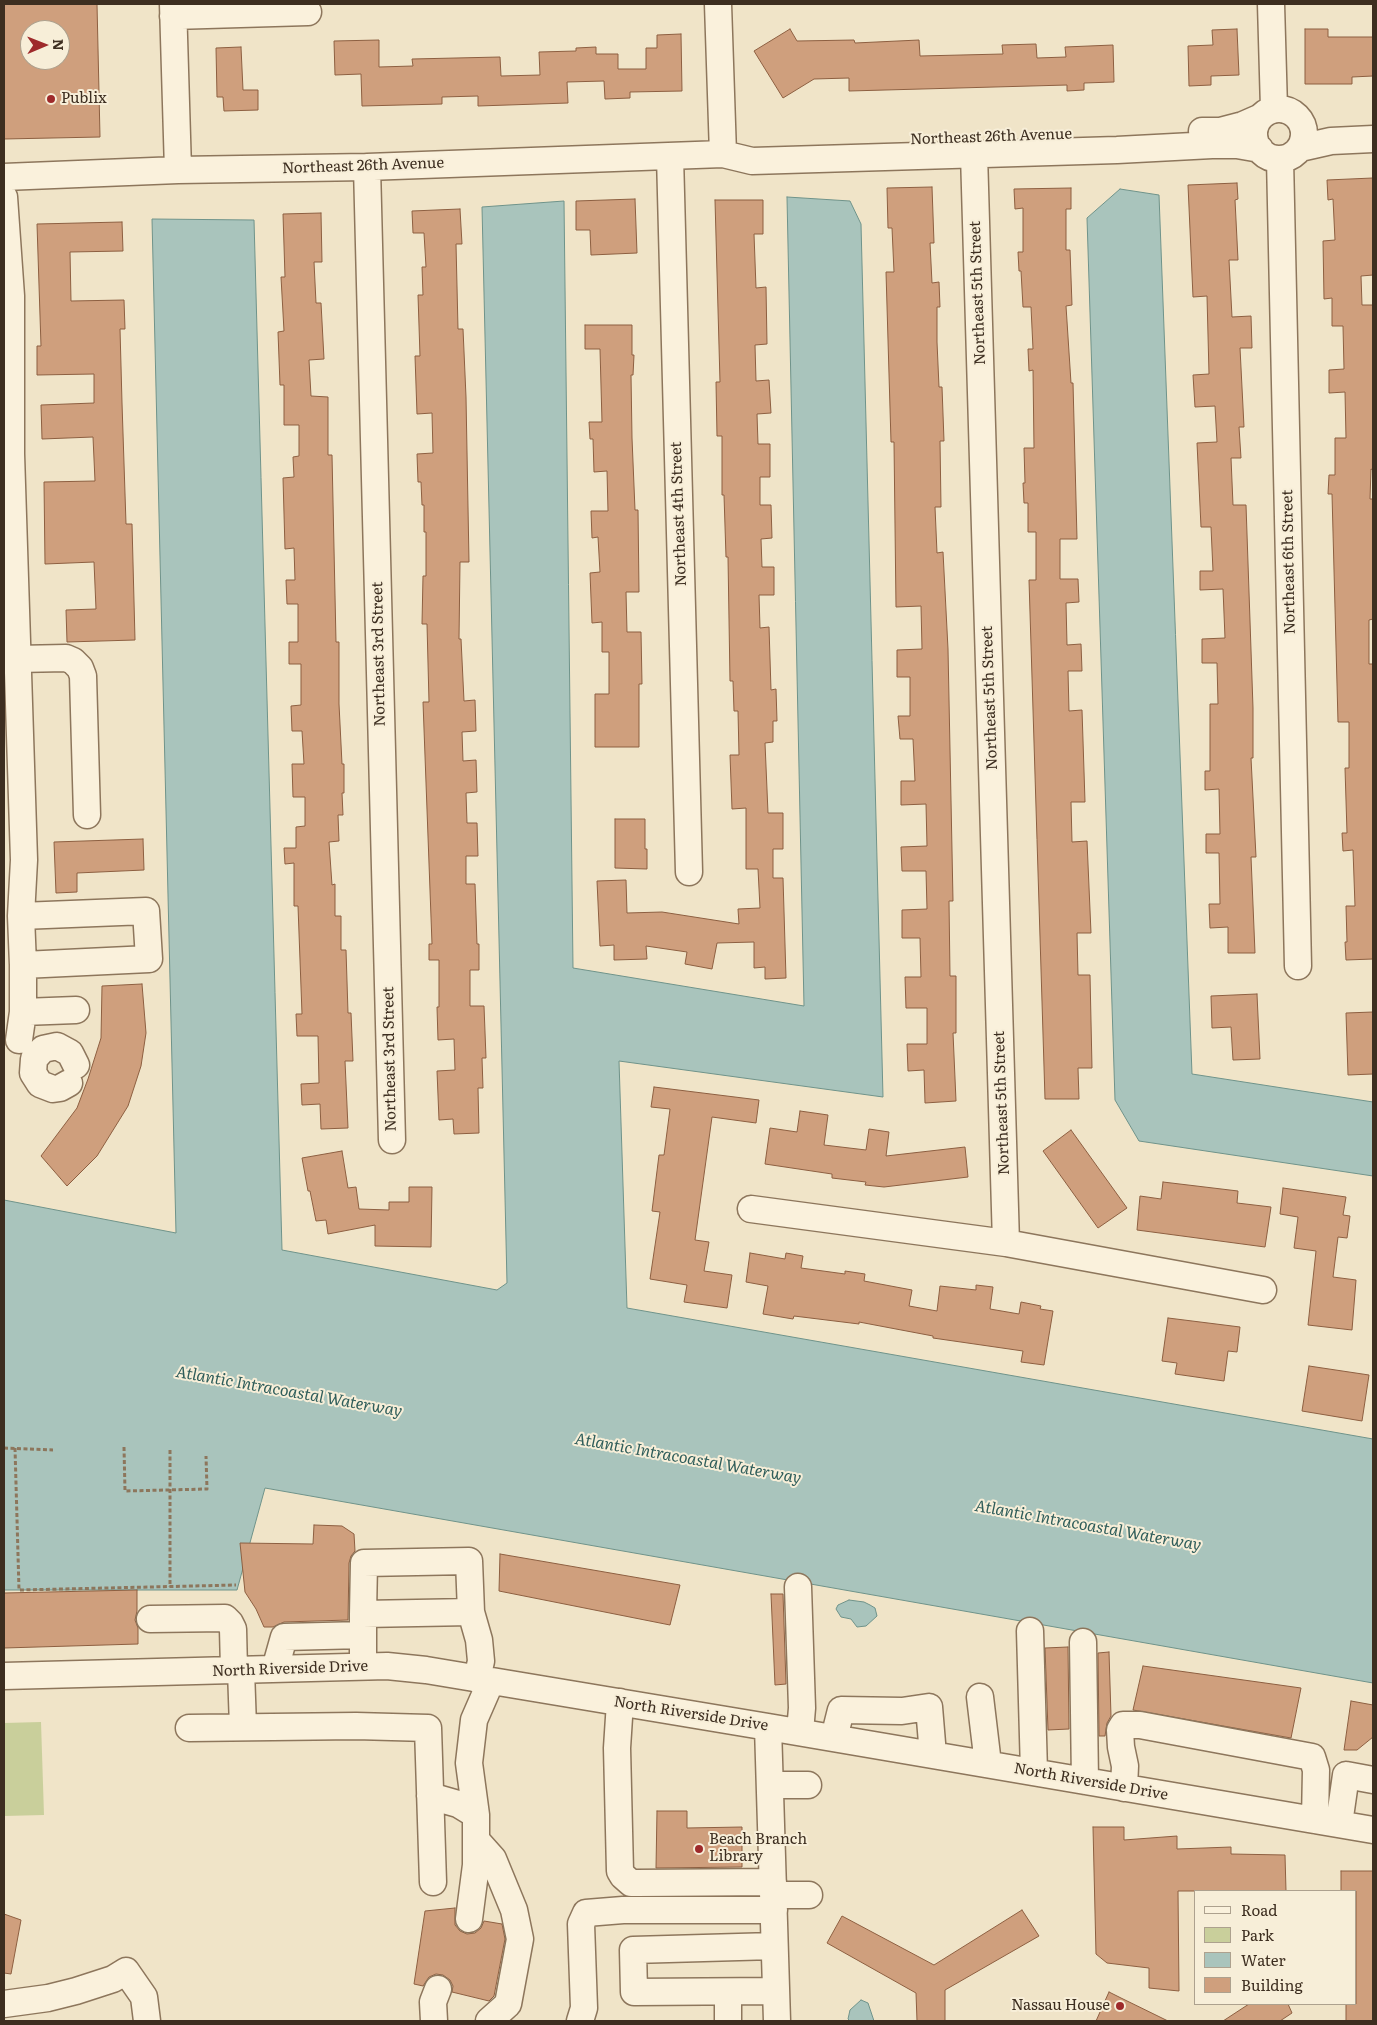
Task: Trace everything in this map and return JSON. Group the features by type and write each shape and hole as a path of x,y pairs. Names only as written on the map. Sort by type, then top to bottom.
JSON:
{"street":[{"path":"718,4 723,154"},
{"path":"1267,114 1271,4"},
{"path":"178,170 173,10 308,12"},
{"path":"1300,119 1305,133 1280,152 1254,137 1256,124 1267,114 1289,110 1300,119 1324,124 1373,126"},
{"name":"Northeast 26th Avenue","path":"723,154 752,144 1220,131 1243,125 1267,114"},
{"name":"Northeast 26th Avenue","path":"4,177 178,170 367,167 723,154 752,161 1117,150 1212,145 1237,146 1280,152 1331,141 1373,139"},
{"name":"Northeast 6th Street","path":"1280,152 1298,966"},
{"name":"Northeast 5th Street","path":"974,154 1006,1242"},
{"name":"Northeast 4th Street","path":"670,156 689,872"},
{"name":"Northeast 3rd Street","path":"367,167 392,1140"},
{"path":"4,196 12,296 11,454 24,860 21,916 23,1012 19,1045 43,1049 57,1046 70,1053 73,1074"},
{"path":"18,660 66,658 73,661 80,668 83,676 87,815"},
{"path":"21,916 146,911 149,959 23,966"},
{"path":"23,1012 76,1010"},
{"path":"751,1210 1006,1242 1264,1290"},
{"path":"363,1666 364,1563 469,1561 471,1612 479,1640 484,1680 474,1720 469,1763 476,1815 476,1865 469,1918"},
{"path":"798,1587 802,1708 800,1732"},
{"path":"275,1669 284,1637 363,1624 471,1612"},
{"path":"150,1619 225,1618 230,1623 233,1629 243,1727"},
{"path":"1030,1631 1034,1772"},
{"path":"1083,1642 1085,1781"},
{"name":"North Riverside Drive","path":"4,1676 387,1666 620,1702 1373,1830"},
{"path":"980,1696 988,1764"},
{"path":"620,1702 618,1748 620,1871 623,1876 631,1883 637,1884 773,1896 809,1895"},
{"path":"834,1738 841,1710 902,1711 929,1707 933,1755"},
{"path":"1124,1788 1125,1766 1120,1730 1123,1725 1140,1725 1308,1755 1315,1762 1327,1822"},
{"path":"189,1728 356,1726 428,1728 433,1882"},
{"path":"768,1727 777,2021"},
{"path":"1327,1822 1346,1775 1373,1780"},
{"path":"770,1785 808,1785"},
{"path":"430,1796 458,1804 476,1815"},
{"path":"476,1840 493,1858 514,1910 520,1939 508,2004 490,2021"},
{"path":"587,2017 581,1924 586,1913 623,1910 756,1909 773,1896"},
{"path":"774,1946 633,1950 634,1992 776,1990"},
{"path":"4,2004 48,1998 76,1991 114,1979 126,1971 144,1997 147,2021"},
{"path":"434,2021 433,2002 438,1989"},
{"path":"728,1992 728,2021"}],"path":[{"path":"124,1447 125,1491 207,1489 206,1456"},
{"path":"4,1448 53,1450"},
{"path":"15,1448 19,1590 236,1585"},
{"path":"170,1450 170,1587"}],"green space":[{"path":"41,1722 44,1815 4,1816 4,1723"}],"water":[{"path":"1120,189 1159,195 1192,1074 1373,1102 1373,1176 1139,1141 1115,1100 1087,218"},
{"name":"Atlantic Intracoastal Waterway","path":"787,197 850,201 861,224 883,1097 619,1061 627,1308 1373,1439 1373,1683 265,1488 237,1590 4,1590 4,1200 176,1233 152,219 254,220 282,1250 497,1290 507,1283 482,207 564,201 573,968 804,1006"},
{"path":"849,1600 864,1602 870,1605 875,1608 877,1616 866,1626 857,1627 851,1619 841,1617 836,1609 838,1605"},
{"path":"861,2000 868,2003 874,2021 850,2021 848,2019 850,2010"}],"building":[{"name":"Publix","path":"4,4 97,4 100,137 4,139"},
{"path":"790,29 797,41 854,40 855,43 919,40 920,56 1003,54 1002,45 1036,44 1037,58 1066,57 1065,47 1113,45 1114,82 1084,83 1084,90 1067,91 1067,85 849,91 849,78 814,79 783,98 754,51"},
{"path":"1237,29 1239,75 1211,76 1211,85 1189,86 1188,46 1213,45 1212,30"},
{"path":"1305,29 1328,29 1328,37 1373,37 1373,76 1352,77 1352,84 1305,84"},
{"path":"681,34 682,91 630,92 630,98 605,99 604,81 567,82 568,103 478,106 478,96 442,97 442,104 362,106 361,74 335,75 334,41 379,40 379,67 413,66 412,59 500,57 501,76 540,75 539,52 576,51 576,48 596,47 596,54 618,54 618,69 646,69 646,48 657,48 657,35"},
{"path":"241,47 243,90 258,90 258,110 224,111 223,97 217,97 216,48"},
{"path":"1373,178 1373,275 1361,276 1362,305 1373,305 1373,470 1371,469 1370,499 1373,499 1373,619 1369,620 1369,664 1373,664 1373,959 1346,960 1346,906 1355,906 1353,850 1343,851 1342,833 1347,833 1345,768 1349,768 1349,722 1338,722 1332,494 1328,494 1329,475 1335,475 1335,438 1346,438 1345,392 1329,393 1329,370 1344,369 1343,326 1332,326 1332,298 1324,299 1323,241 1335,240 1333,199 1328,200 1327,180"},
{"path":"1237,183 1238,199 1235,200 1238,260 1229,260 1232,317 1251,316 1252,348 1240,348 1244,427 1239,427 1241,458 1231,458 1233,505 1246,505 1253,708 1253,758 1251,758 1256,857 1251,857 1255,953 1228,953 1228,927 1210,928 1209,904 1220,904 1219,853 1206,853 1206,834 1220,834 1219,789 1205,790 1205,771 1210,771 1210,704 1218,704 1217,663 1202,663 1202,639 1225,638 1223,589 1200,590 1200,571 1213,571 1211,527 1201,527 1197,443 1217,442 1215,406 1195,407 1193,375 1209,374 1207,296 1193,297 1188,185"},
{"path":"932,187 934,243 930,243 932,283 939,282 940,307 937,307 937,342 939,387 942,387 944,441 940,441 941,507 935,507 937,553 943,552 948,649 953,901 949,901 950,976 956,976 956,1033 953,1033 956,1101 925,1103 924,1070 908,1071 907,1044 927,1044 927,1008 906,1008 905,977 921,977 920,938 902,938 902,910 927,909 926,871 902,871 901,847 927,846 926,804 901,805 901,781 915,781 913,739 900,739 898,716 910,716 910,677 897,677 897,650 922,649 921,606 896,607 894,442 891,442 886,272 894,272 892,228 888,228 887,188"},
{"path":"1071,188 1071,209 1066,209 1066,250 1070,250 1072,305 1066,306 1071,383 1073,383 1077,539 1060,539 1060,579 1078,579 1079,602 1066,603 1067,645 1081,644 1082,671 1068,671 1069,711 1082,710 1085,802 1071,802 1072,842 1087,841 1091,933 1077,933 1078,975 1090,975 1092,1068 1078,1068 1079,1099 1045,1099 1029,580 1036,580 1036,532 1028,532 1028,503 1024,503 1023,483 1025,483 1024,448 1034,448 1033,370 1029,371 1028,349 1033,349 1031,307 1023,307 1021,271 1019,271 1018,252 1023,252 1023,208 1015,209 1014,189"},
{"path":"635,199 637,253 591,255 590,230 576,230 576,201"},
{"path":"715,200 763,200 763,234 754,234 756,288 766,287 767,344 755,345 756,381 769,380 771,413 757,414 758,444 770,444 770,477 760,477 760,505 771,505 772,538 761,539 762,567 774,567 774,595 759,595 760,628 769,627 771,690 776,689 777,721 773,721 773,742 765,743 768,813 783,813 783,849 773,849 773,878 783,878 786,978 765,979 765,967 754,968 754,942 717,943 712,969 685,964 687,952 646,946 647,959 614,960 614,945 600,946 597,881 626,880 627,913 662,912 739,924 738,909 760,908 758,869 746,869 746,808 732,809 730,755 739,755 738,711 734,711 733,681 730,681 728,557 726,557 724,495 722,495 722,436 717,436 716,382 720,382"},
{"path":"460,209 462,244 456,244 458,329 463,329 469,562 460,562 459,639 461,639 464,701 475,700 476,731 462,732 463,761 476,760 477,792 466,793 467,823 477,823 478,856 466,856 466,884 475,884 477,944 479,944 479,970 470,970 470,1006 484,1006 486,1058 482,1058 483,1088 478,1088 479,1133 454,1134 453,1119 439,1120 437,1071 455,1070 454,1039 438,1040 439,960 429,960 429,944 432,944 423,702 429,702 427,624 422,624 423,576 426,576 426,532 424,532 424,505 422,505 421,482 418,482 417,454 433,453 432,413 417,414 415,356 420,356 418,295 423,295 422,267 426,267 424,233 413,233 412,211"},
{"path":"321,213 322,262 314,262 316,303 321,303 324,359 309,360 311,396 328,397 328,455 332,455 336,642 339,642 339,704 342,764 344,764 344,793 342,793 343,815 338,815 339,841 329,842 332,885 335,884 335,916 341,916 341,950 346,950 348,1013 351,1013 353,1061 345,1061 348,1128 321,1129 320,1104 302,1105 301,1084 319,1083 318,1036 297,1036 296,1014 302,1014 298,906 294,906 294,863 285,864 284,848 296,848 296,827 305,826 305,797 293,797 292,764 304,764 302,731 292,731 291,706 301,705 301,664 289,664 289,642 298,642 298,604 287,604 286,580 295,580 294,548 285,549 283,478 294,477 293,457 299,456 299,425 284,425 284,385 280,385 278,332 284,331 281,277 285,277 283,214"},
{"path":"122,222 123,251 70,252 71,301 124,300 125,329 120,329 122,403 126,524 132,524 135,640 67,642 66,610 96,609 94,562 45,564 44,482 95,481 93,437 42,439 41,405 94,403 94,374 37,375 37,346 41,346 37,224"},
{"path":"585,325 632,325 632,355 634,355 633,375 631,375 632,438 635,510 638,510 639,592 626,592 627,632 641,632 642,684 639,684 639,747 595,747 595,694 609,694 609,652 602,652 602,622 592,623 590,573 600,572 598,537 592,538 591,511 608,511 607,471 594,472 593,439 590,439 589,422 602,422 600,349 585,349"},
{"path":"615,819 645,819 647,869 615,868"},
{"path":"143,839 144,870 77,873 77,892 56,893 54,842"},
{"path":"142,984 146,1033 141,1066 128,1106 97,1156 67,1186 41,1156 77,1108 88,1079 101,1038 102,986"},
{"path":"1257,994 1260,1059 1233,1060 1231,1027 1212,1028 1211,996"},
{"path":"1373,1012 1373,1074 1348,1075 1346,1013"},
{"path":"654,1087 759,1100 756,1123 712,1117 695,1240 709,1242 704,1271 732,1275 727,1308 684,1302 687,1285 650,1279 660,1212 652,1211 659,1155 664,1155 670,1109 651,1107"},
{"path":"800,1111 828,1115 824,1145 866,1150 869,1129 889,1132 886,1156 965,1147 968,1177 884,1187 865,1185 866,1182 832,1178 832,1174 765,1164 770,1128 797,1132"},
{"path":"1071,1130 1127,1208 1098,1228 1043,1151"},
{"path":"342,1151 348,1188 356,1187 359,1209 389,1210 389,1202 409,1202 409,1187 432,1187 431,1247 375,1246 375,1225 328,1234 326,1220 316,1221 302,1158"},
{"path":"1163,1182 1238,1191 1237,1203 1271,1207 1265,1247 1137,1230 1140,1196 1161,1199"},
{"path":"1283,1188 1346,1197 1343,1215 1350,1216 1347,1238 1338,1237 1333,1277 1356,1280 1352,1330 1308,1325 1316,1251 1294,1248 1298,1217 1280,1214"},
{"path":"750,1253 785,1259 786,1253 803,1256 801,1268 845,1274 845,1271 865,1274 864,1281 912,1290 909,1306 937,1311 940,1286 976,1290 976,1285 993,1287 990,1309 1019,1314 1021,1302 1041,1306 1040,1309 1053,1311 1044,1365 1021,1362 1023,1351 933,1338 933,1336 859,1322 859,1324 794,1316 793,1319 763,1314 768,1286 746,1282"},
{"path":"1168,1318 1240,1327 1237,1352 1228,1351 1224,1381 1175,1374 1177,1363 1162,1361"},
{"path":"1309,1366 1369,1375 1362,1421 1302,1411"},
{"path":"314,1525 342,1526 354,1534 355,1551 349,1563 348,1620 284,1622 273,1627 264,1627 256,1609 245,1592 240,1543 313,1544"},
{"path":"500,1554 680,1585 670,1625 499,1591"},
{"path":"137,1590 135,1620 138,1628 138,1644 4,1648 4,1593"},
{"path":"771,1594 783,1594 786,1684 775,1685"},
{"path":"1068,1647 1069,1729 1048,1730 1045,1648"},
{"path":"1109,1652 1111,1716 1107,1723 1105,1736 1099,1736 1098,1653"},
{"path":"1143,1666 1301,1688 1291,1738 1133,1710"},
{"path":"1351,1701 1373,1705 1373,1737 1357,1750 1344,1750"},
{"name":"Beach Branch Library","path":"657,1811 687,1811 687,1828 742,1827 742,1867 656,1868"},
{"path":"1093,1827 1124,1827 1124,1840 1177,1836 1177,1849 1231,1847 1231,1854 1285,1855 1286,1890 1178,1891 1179,1991 1149,1988 1149,1968 1107,1963 1096,1954"},
{"path":"1341,1871 1373,1871 1373,2021 1346,2021 1346,2005 1357,2005 1357,1890 1341,1890"},
{"path":"455,1908 455,1925 460,1931 467,1934 475,1933 481,1928 484,1921 502,1924 505,1939 494,1996 489,2001 452,1992 453,1986 450,1980 443,1975 436,1974 429,1977 423,1986 414,1984 425,1911"},
{"path":"1022,1910 1039,1936 945,1990 945,2021 917,2021 916,1993 827,1943 842,1916 934,1965"},
{"path":"4,1914 21,1920 11,1974 4,1973"},
{"name":"Nassau House","path":"1109,1992 1121,1998 1168,2021 1096,2021"},
{"path":"1247,2005 1288,2005 1292,2013 1280,2021 1223,2021"}],"place":[{"name":"Publix","path":"51,99"},
{"name":"Beach Branch Library","path":"699,1849"},
{"name":"Nassau House","path":"1120,2006"}]}
